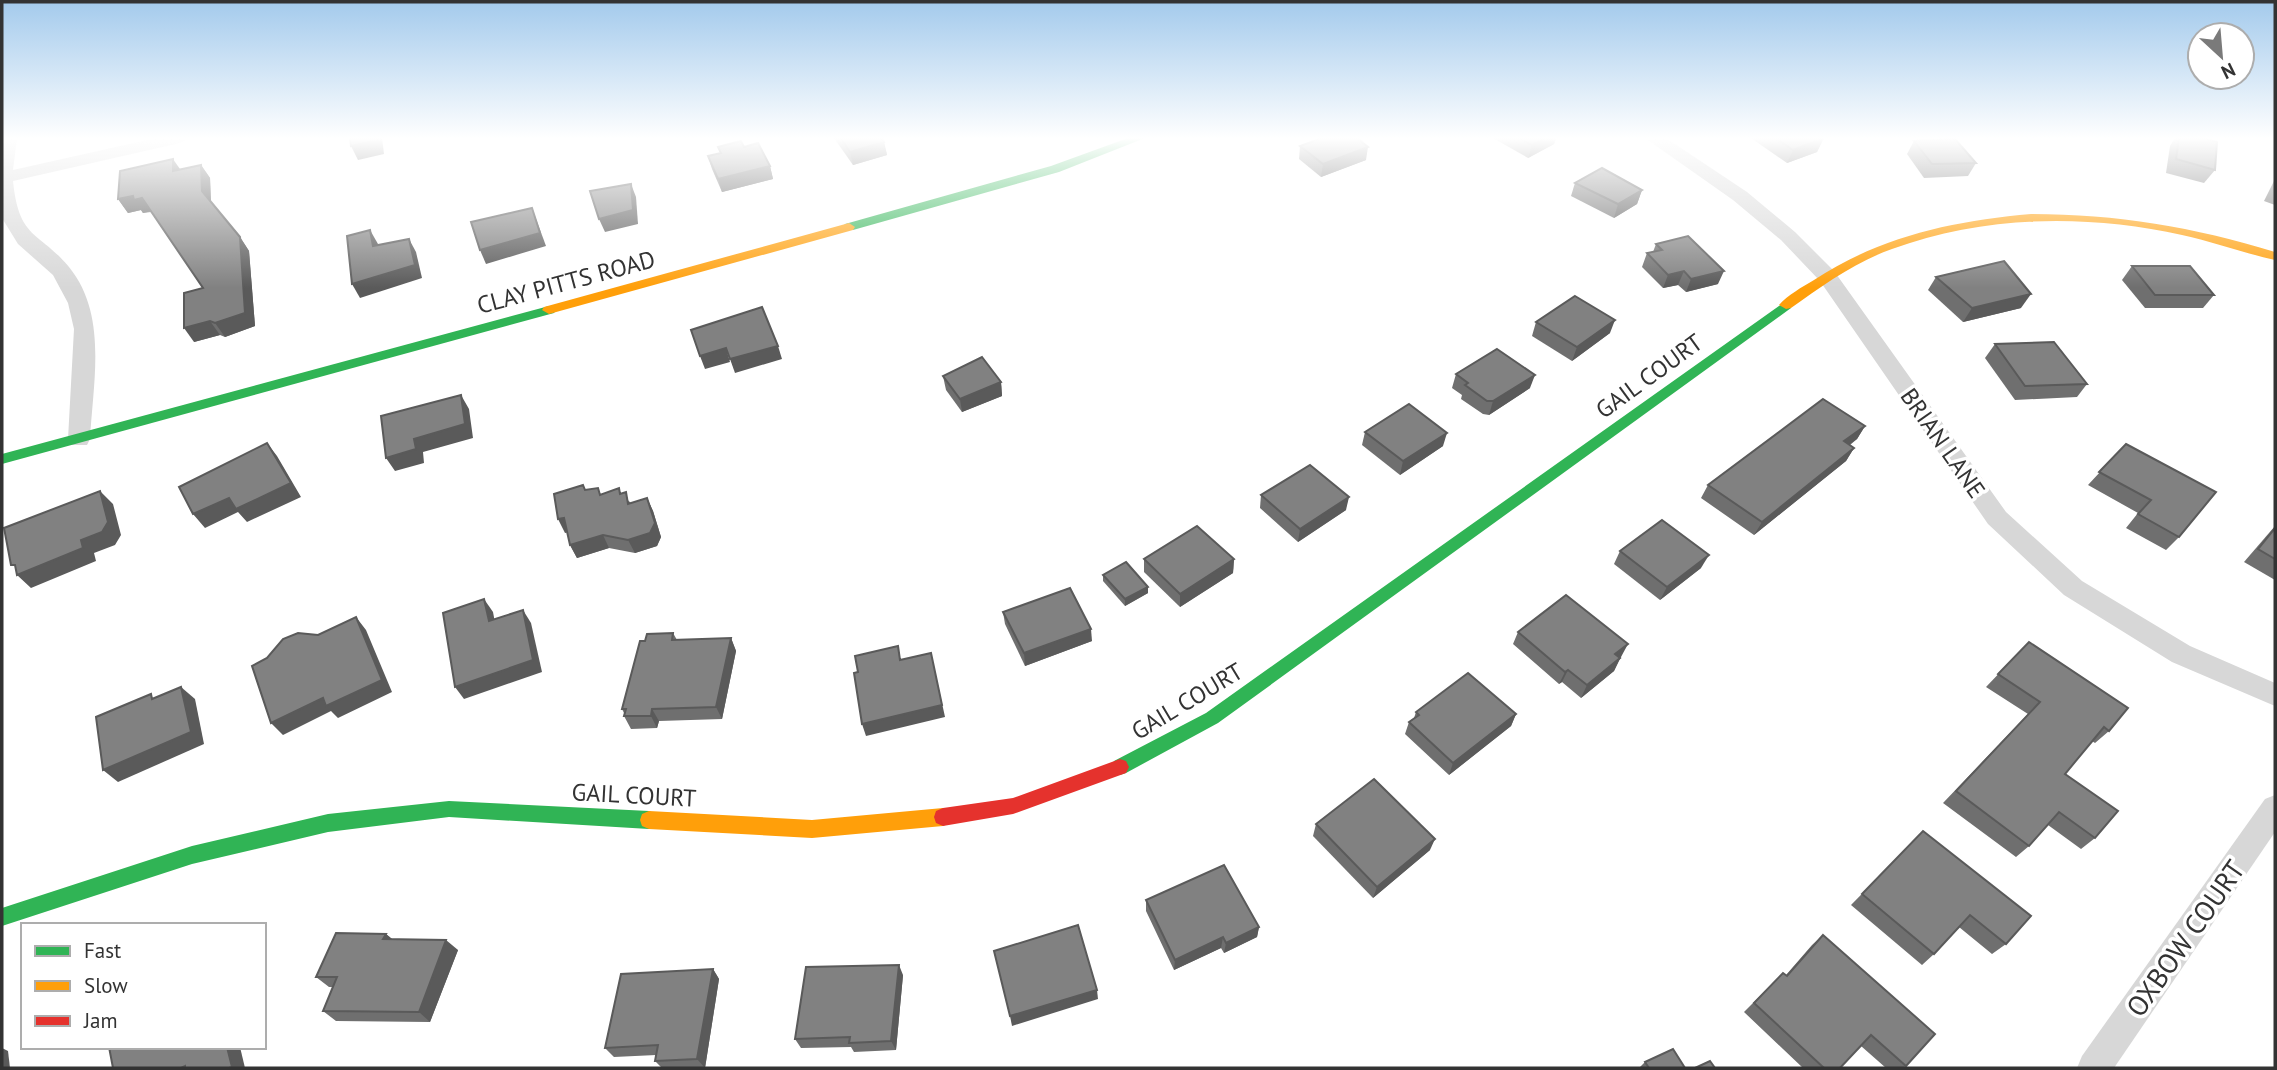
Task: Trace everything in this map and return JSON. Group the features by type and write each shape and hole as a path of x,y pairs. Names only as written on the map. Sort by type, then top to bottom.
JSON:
{"street":[{"path":"4,188 6,209 25,240 61,271 78,303 85,329 79,439"},
{"name":"CLAY PITTS ROAD","path":"2,459 985,188"},
{"name":"BRIAN LANE","path":"1728,188 1788,236 1827,275 1968,479 2007,527 2073,588 2181,654 2275,695"},
{"name":"GAIL COURT","path":"2,917 192,855 328,822 449,809 812,829 909,822 1013,806 1128,764 1212,718 1827,275 1894,244 1946,230 2020,221 2091,219 2168,227 2243,243 2275,256"},
{"name":"OXBOW COURT","path":"2094,1068 2275,808"}],"building":[{"path":"119,188 202,188 240,237 245,313 215,323 210,321 184,328 184,293 203,288 142,198 134,200 133,196 118,199"},
{"path":"631,188 633,210 599,219 590,191"},
{"path":"1585,188 1642,190 1618,204"},
{"path":"532,208 540,233 480,250 471,222"},
{"path":"370,230 373,246 409,239 415,265 352,284 347,236"},
{"path":"1688,236 1724,271 1691,279 1684,271 1668,275 1647,253 1662,250 1656,244"},
{"path":"2004,261 2031,294 1972,308 1936,277"},
{"path":"2132,266 2190,266 2214,295 2155,295"},
{"path":"1575,296 1615,320 1577,347 1536,322"},
{"path":"762,307 778,346 730,359 726,348 700,356 691,330"},
{"path":"2054,342 2087,384 2025,386 1995,344"},
{"path":"1497,349 1535,375 1493,401 1487,401 1465,385 1468,383 1456,374"},
{"path":"982,357 1001,382 960,399 943,376"},
{"path":"461,395 465,424 414,439 416,449 386,458 381,416"},
{"path":"1823,399 1865,426 1844,441 1854,448 1762,522 1708,485"},
{"path":"1409,404 1447,433 1403,461 1365,432"},
{"path":"267,443 291,483 236,509 229,498 193,514 179,487"},
{"path":"2126,444 2216,492 2179,537 2138,514 2151,500 2099,472"},
{"path":"1310,465 1349,497 1300,529 1261,495"},
{"path":"583,485 585,490 598,488 600,495 619,488 620,494 626,492 628,504 647,498 655,523 650,533 628,540 603,535 570,545 564,518 558,519 554,494"},
{"path":"100,491 108,522 102,532 81,540 83,548 17,575 15,565 11,565 4,528"},
{"path":"1662,520 1709,555 1667,587 1620,551"},
{"path":"1197,526 1234,559 1180,594 1144,559"},
{"path":"2275,528 2275,559 2258,549"},
{"path":"1126,562 1148,587 1125,599 1103,575"},
{"path":"1070,588 1091,629 1024,653 1003,612"},
{"path":"1566,595 1628,644 1615,654 1620,658 1587,685 1568,670 1565,672 1518,632"},
{"path":"484,599 489,621 523,610 533,660 455,687 443,613"},
{"path":"356,617 382,680 326,706 323,698 271,723 252,666 267,658 283,639 298,633 318,635"},
{"path":"673,633 672,640 731,638 716,707 652,709 651,716 624,716 626,709 622,709 640,641 645,641 647,634"},
{"path":"2029,642 2128,708 2109,731 2104,727 2065,774 2118,811 2095,838 2059,812 2029,846 1956,791 2040,702 1998,674"},
{"path":"898,646 900,660 931,653 942,705 862,724 854,673 858,672 855,656"},
{"path":"1468,673 1516,714 1453,763 1409,722 1419,715 1416,712"},
{"path":"181,687 191,732 103,770 96,717 151,694 152,699"},
{"path":"1374,779 1435,839 1377,887 1316,824"},
{"path":"1923,831 2031,916 2006,944 1970,915 1934,954 1862,894"},
{"path":"1224,865 1259,927 1226,943 1223,937 1175,960 1146,900"},
{"path":"1078,925 1097,990 1010,1016 994,951"},
{"path":"336,933 386,934 383,939 446,940 419,1012 323,1011 337,977 316,977"},
{"path":"1823,935 1935,1034 1906,1066 1871,1035 1840,1068 1824,1068 1754,1003 1783,973 1787,976"},
{"path":"899,965 891,1041 849,1043 850,1037 795,1039 806,967"},
{"path":"713,969 697,1059 655,1061 658,1045 605,1048 621,974"},
{"path":"109,1049 228,1049 232,1067 185,1066 113,1068"},
{"path":"1673,1049 1685,1068 1649,1068 1645,1062"},
{"path":"1710,1061 1715,1068 1695,1068"}],"traffic: fast":[{"path":"849,227 988,188"},
{"path":"1120,767 1212,718 1786,305"},
{"path":"2,459 549,310"},
{"path":"2,917 192,855 328,823 449,809 649,820"}],"traffic: slow":[{"path":"1786,305 1860,258 1887,246 1934,231 1982,222 2031,218 2131,222 2229,242 2275,256"},
{"path":"549,310 849,227"},
{"path":"649,820 812,829 943,817"}],"traffic: jam":[{"path":"943,817 1013,806 1120,767"}]}
